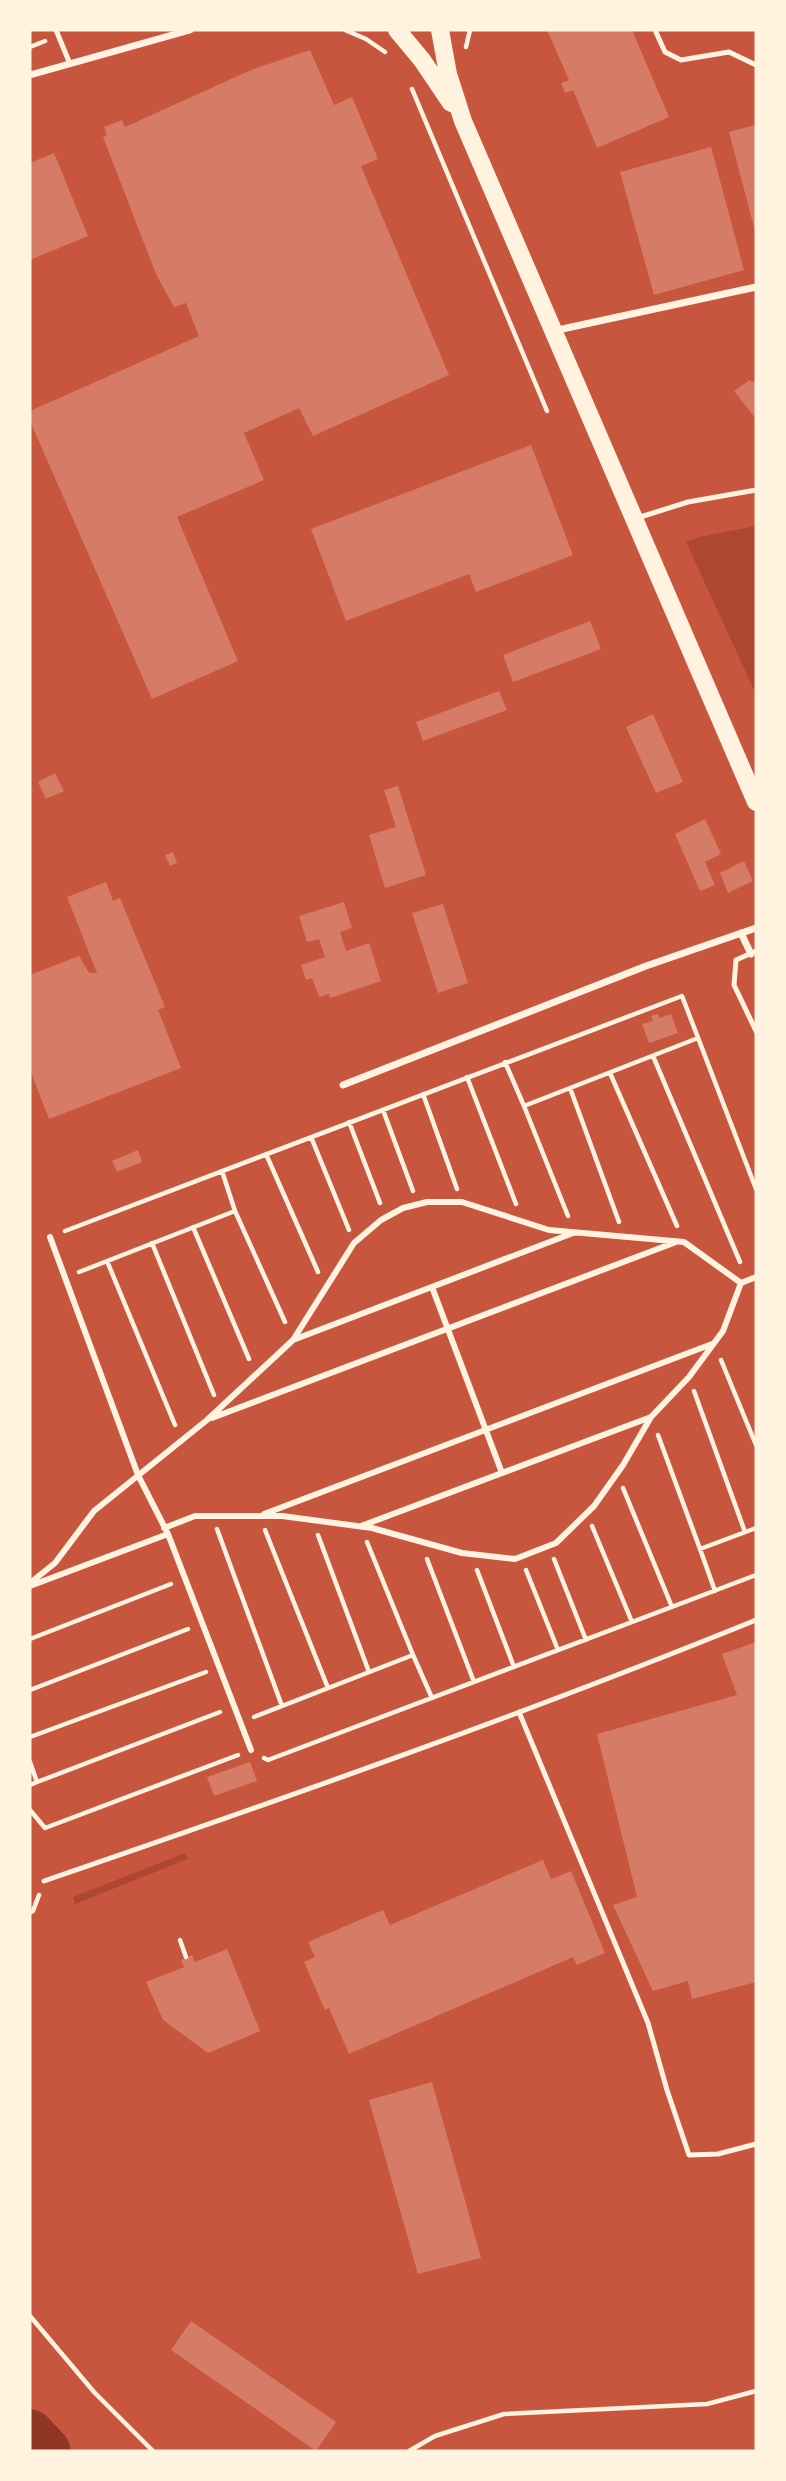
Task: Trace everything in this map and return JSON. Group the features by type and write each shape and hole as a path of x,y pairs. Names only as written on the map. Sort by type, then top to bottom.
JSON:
{"main road":[{"path":"397,30 429,70 463,121"},
{"path":"440,30 448,74 463,121 756,802"}],"street":[{"path":"30,75 190,30"},
{"path":"552,331 756,287"},
{"path":"343,1085 646,967 756,928"},
{"path":"741,933 753,953"},
{"path":"30,1585 55,1563 94,1511 207,1420 293,1340 354,1243 386,1217 403,1208 462,1202 549,1230 681,1242 744,1281"},
{"path":"293,1340 575,1232"},
{"path":"50,1237 138,1475 166,1531 251,1750"},
{"path":"207,1420 681,1242"},
{"path":"30,1585 166,1531 195,1516 259,1516 360,1526 471,1554 515,1559 556,1543 587,1513 617,1472 651,1417 689,1377 723,1331 744,1281 756,1276"},
{"path":"432,1287 502,1473"},
{"path":"259,1516 714,1343"},
{"path":"360,1526 651,1417"}],"lane":[{"path":"56,30 70,65"},
{"path":"655,30 665,52 681,60 729,52 756,65"},
{"path":"633,520 688,502 756,490"},
{"path":"753,953 736,960 734,985 756,1031"},
{"path":"44,1881 519,1712 756,1620"},
{"path":"519,1712 648,2023 689,2155 718,2154 756,2144"}],"path":[{"path":"412,89 547,411"},
{"path":"50,1237 682,996 756,1189"},
{"path":"524,1106 698,1038"},
{"path":"653,1056 744,1281"},
{"path":"505,1062 575,1232"},
{"path":"610,1073 681,1242"},
{"path":"467,1077 523,1222"},
{"path":"570,1088 625,1237"},
{"path":"424,1094 462,1202"},
{"path":"383,1110 418,1205"},
{"path":"349,1122 386,1217"},
{"path":"311,1137 354,1243"},
{"path":"266,1154 325,1287"},
{"path":"222,1171 235,1211 293,1340"},
{"path":"65,1277 235,1211"},
{"path":"193,1227 256,1374"},
{"path":"152,1243 219,1408"},
{"path":"107,1261 181,1440"},
{"path":"714,1343 756,1445"},
{"path":"689,1377 746,1532"},
{"path":"651,1417 715,1591"},
{"path":"617,1472 672,1607"},
{"path":"587,1513 632,1622"},
{"path":"212,1516 282,1706"},
{"path":"259,1516 328,1688"},
{"path":"313,1520 369,1672"},
{"path":"360,1526 432,1698"},
{"path":"700,1549 756,1528"},
{"path":"421,1542 474,1682"},
{"path":"548,1546 586,1640"},
{"path":"471,1554 514,1667"},
{"path":"521,1557 558,1650"},
{"path":"30,1810 45,1828 251,1750 268,1760 756,1575"},
{"path":"30,1639 185,1579"},
{"path":"30,1690 202,1623"},
{"path":"240,1722 413,1655"},
{"path":"30,1737 219,1667"},
{"path":"30,1785 234,1706"},
{"path":"30,1762 37,1782"},
{"path":"180,1940 186,1957"},
{"path":"30,2316 94,2392 153,2451"},
{"path":"409,2451 435,2436 504,2414 707,2404 756,2391"}],"shaded area":[{"path":"756,526 756,694 686,542"},
{"path":"185,1853 188,1859 75,1904 73,1897"}],"building":[{"path":"547,30 632,30 669,117 597,148 573,90 565,93 561,83 569,80"},
{"path":"310,50 334,105 352,97 378,159 361,166 449,375 313,436 299,408 244,433 264,480 177,517 238,661 152,699 30,421 30,411 199,336 186,303 174,307 156,274 103,137 107,135 104,127 122,120 125,127 251,70"},
{"path":"755,125 756,130 755,231 729,132"},
{"path":"711,147 744,270 654,295 620,172"},
{"path":"54,153 88,236 30,260 30,163"},
{"path":"750,380 752,383 756,380 756,419 734,391"},
{"path":"531,445 573,555 476,592 469,574 346,621 311,529"},
{"path":"590,621 601,649 513,682 503,655"},
{"path":"499,691 507,710 423,741 416,722"},
{"path":"653,714 683,782 656,793 626,727"},
{"path":"55,773 64,791 46,799 38,782"},
{"path":"398,786 426,875 385,888 369,835 396,827 384,790"},
{"path":"705,819 721,854 705,862 715,885 700,891 675,834"},
{"path":"173,852 177,863 170,866 165,855"},
{"path":"744,861 753,881 728,893 720,873"},
{"path":"106,882 113,901 120,898 165,1007 158,1010 181,1068 49,1119 30,1070 30,975 79,956 89,973 97,973 67,897"},
{"path":"344,902 352,928 340,932 346,951 369,943 381,981 330,998 329,994 319,997 312,978 306,980 301,965 325,957 319,939 307,942 299,916"},
{"path":"443,904 468,983 438,993 412,913"},
{"path":"658,1014 660,1018 671,1014 678,1033 649,1043 642,1024 653,1021 651,1016"},
{"path":"138,1150 142,1162 117,1172 112,1161"},
{"path":"756,1642 756,1982 692,1999 688,1981 653,1991 613,1905 637,1897 597,1734 737,1695 722,1654"},
{"path":"250,1762 257,1781 214,1796 207,1777"},
{"path":"543,1860 551,1879 571,1871 605,1953 577,1965 573,1957 349,2054 329,2008 325,2010 304,1962 315,1957 308,1942 383,1910 390,1925"},
{"path":"227,1949 260,2031 208,2053 163,2020 146,1982 184,1967 181,1960 192,1955 195,1962"},
{"path":"432,2082 481,2258 418,2274 369,2100"},
{"path":"191,2321 336,2422 316,2451 171,2350"}],"waterway":[{"path":"30,2433 47,2451"}]}
